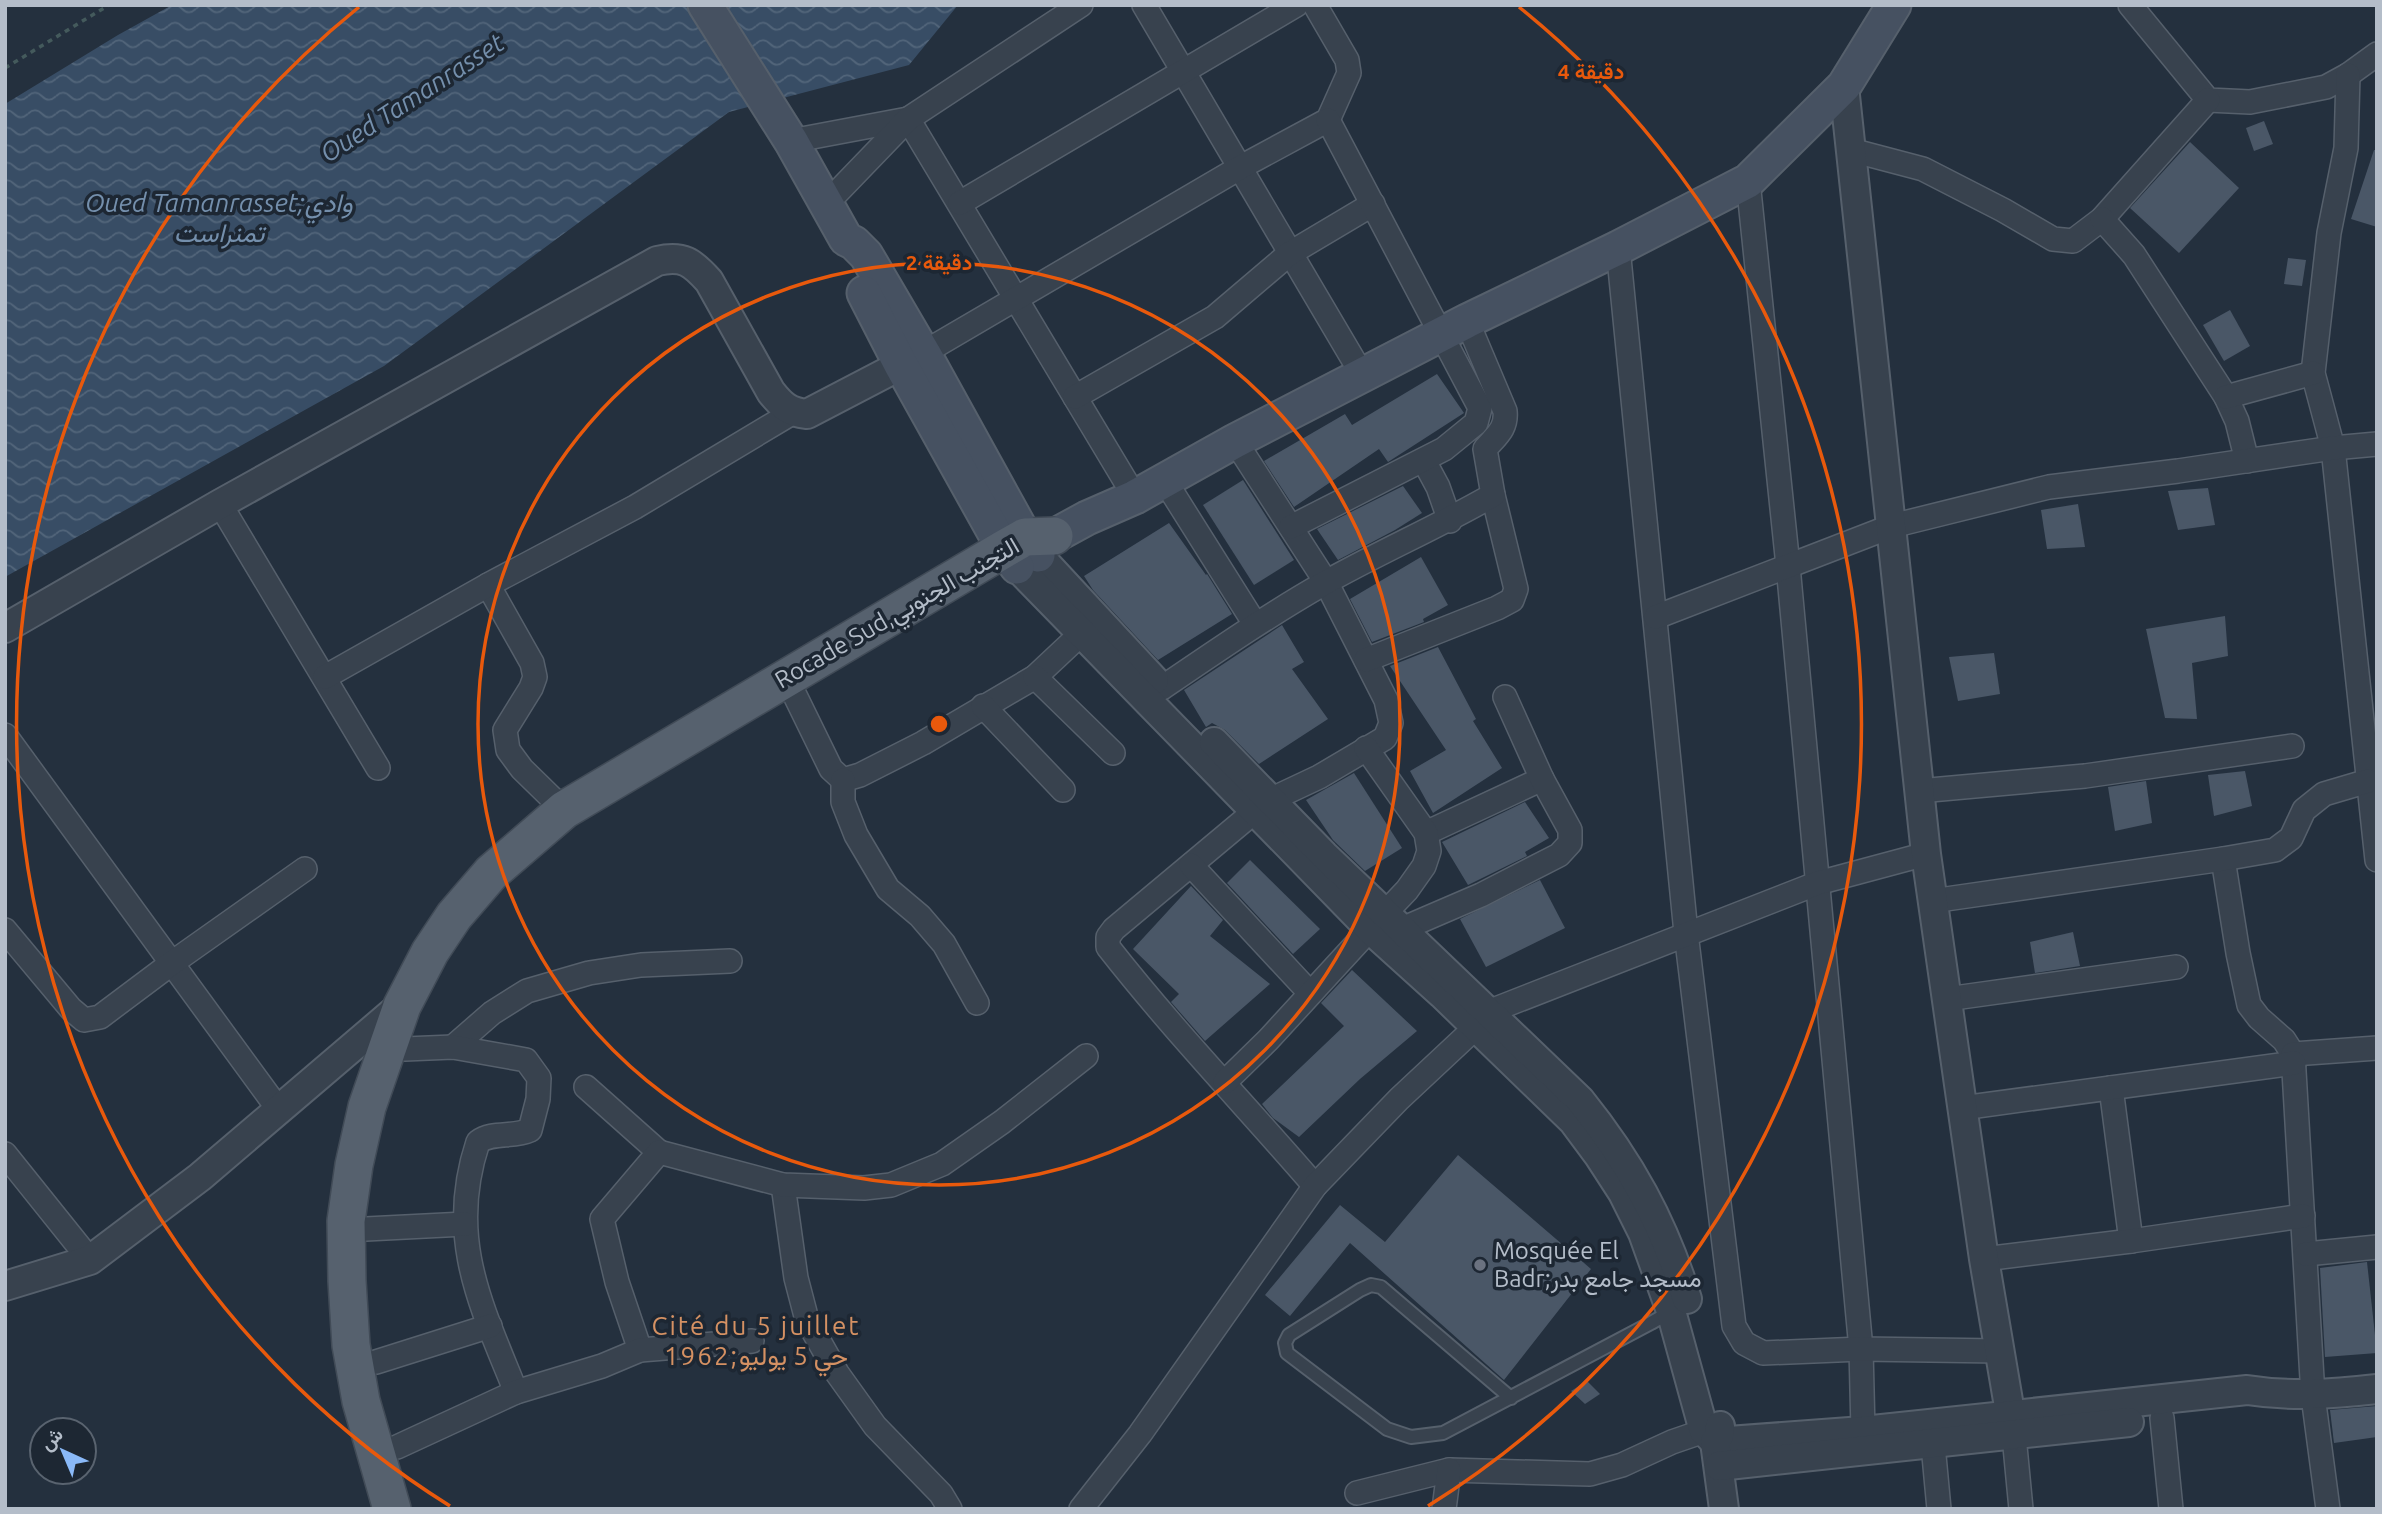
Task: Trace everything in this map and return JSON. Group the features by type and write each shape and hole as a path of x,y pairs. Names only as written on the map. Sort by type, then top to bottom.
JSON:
{"main road":[{"path":"705,5 827,202 846,239 846,258 913,360 1027,549 1135,497 1235,441 1748,181 1844,86 1894,5"},
{"name":"Rocade Sud,التجنب الجنوبي","path":"414,1509 368,1324 364,1287 366,1229 375,1156 384,1112 405,1049 438,974 467,929 495,894 535,857 604,805 965,574 1027,549"},
{"name":"Rocade Sud,التجنب الجنوبي","path":"392,1509 361,1401 351,1345 346,1281 346,1220 354,1165 367,1107 401,1006 430,952 454,916 491,873 564,810 790,686"}],"street":[{"path":"827,202 908,120 1081,5"},
{"path":"1144,5 1363,376"},
{"path":"960,203 1296,5"},
{"path":"5,628 220,504 657,261 674,257 696,267 709,281 780,404 792,413 807,414 913,360 1016,297 1328,120 1349,73 1347,60 1315,5"},
{"path":"2130,5 2208,100 2250,102 2326,86 2348,75 2377,54"},
{"path":"2348,75 2346,148 2329,233 2313,373 2333,447 2377,860"},
{"path":"1844,86 1926,854 1984,1259 2012,1426 2021,1509"},
{"path":"1851,150 1923,169 2053,239 2073,241 2102,219 2208,100"},
{"path":"791,141 908,120"},
{"path":"908,120 1135,497"},
{"path":"1328,120 1373,204 1505,411 1506,421 1503,430 1485,449 1493,495 1516,589 1512,600 1366,660"},
{"path":"1748,181 1788,566 1861,1349 1863,1431"},
{"path":"1075,397 1215,317 1289,254 1373,204"},
{"path":"2102,219 2134,255 2226,397 2238,421 2247,461"},
{"path":"1619,248 1686,933 1734,1326 1744,1343 1763,1353 1861,1349 1999,1351"},
{"path":"1291,527 1424,461 1444,449 1476,423 1480,408 1455,329"},
{"path":"2226,397 2313,373"},
{"path":"325,677 488,585 635,507 792,413"},
{"path":"1235,441 1326,582 1386,700 1391,723 1385,738 1319,777 1262,806 1114,929 1108,937 1108,947 1155,1007 1225,1082 1315,1186"},
{"path":"1656,617 1892,526 2049,487 2333,447 2377,444"},
{"path":"1424,461 1438,487 1450,521"},
{"path":"1165,481 1255,624"},
{"path":"1162,688 1255,624 1326,582 1450,521 1493,495"},
{"path":"220,504 378,768"},
{"path":"1027,549 1083,632 1482,1020 1573,1121 1599,1156 1623,1194 1680,1308 1720,1421 1719,1436 1713,1446 1724,1509"},
{"path":"1027,549 1162,688 1262,806"},
{"path":"488,585 532,663 535,677 505,730 508,750 522,769 564,810"},
{"path":"843,780 860,775 923,743 1035,677 1083,632"},
{"path":"1035,677 1113,753"},
{"path":"790,686 831,769 843,780 843,802 856,835 888,889 920,916 944,944 977,1003"},
{"path":"1386,924 1481,895 1559,855 1570,843 1570,830 1542,779 1505,697"},
{"path":"983,706 1063,790"},
{"path":"5,736 279,1110"},
{"path":"1919,790 2085,776 2292,746"},
{"path":"1225,1082 1310,993 1386,924 1424,866 1429,851 1426,833 1366,748"},
{"path":"1426,833 1542,779"},
{"path":"1932,901 2275,850 2291,838 2304,810 2324,794 2368,781"},
{"path":"1081,1509 1140,1434 1315,1186 1399,1099 1482,1020 1686,933 1818,883 1926,854"},
{"path":"2223,859 2249,1005 2259,1018 2284,1040 2294,1059 2314,1396 2328,1509"},
{"path":"1191,865 1310,993"},
{"path":"5,930 71,1009 84,1020 100,1017 305,869"},
{"path":"453,1047 492,1013 537,988 589,973 641,965 730,961"},
{"path":"1947,999 2176,967"},
{"path":"5,1286 90,1259 200,1177 438,974"},
{"path":"405,1049 453,1047 526,1060 539,1077 530,1130 485,1136 478,1142 465,1197 466,1245 471,1271 516,1392"},
{"path":"1962,1108 2377,1048"},
{"path":"586,1087 659,1152 783,1185 864,1188 891,1185 942,1164 1002,1122 1086,1056"},
{"path":"2111,1088 2131,1241"},
{"path":"640,1350 617,1282 601,1219 659,1152"},
{"path":"5,1154 90,1259"},
{"path":"783,1185 796,1278 807,1320 837,1373 875,1426 941,1494 950,1509"},
{"path":"1984,1259 2304,1216"},
{"path":"366,1229 465,1224"},
{"path":"2306,1254 2377,1247"},
{"path":"376,1362 490,1326"},
{"path":"397,1447 516,1392 602,1366 640,1350 752,1341"},
{"path":"1357,1493 1449,1469 1590,1474 1622,1465 1672,1442 1713,1446 1933,1445 2012,1426 2247,1390 2259,1394 2314,1396 2377,1389"},
{"path":"1713,1446 1863,1431 2162,1419 2249,1403 2259,1394"},
{"path":"2162,1419 2171,1509"},
{"path":"1933,1445 1939,1509"},
{"path":"1444,1509 1449,1469"}],"lane":[{"path":"1511,1398 1381,1287 1371,1285 1360,1290 1289,1335 1285,1343 1287,1353 1387,1429 1411,1437 1443,1433 1511,1398 1680,1308"}],"path":[{"path":"5,68 108,5"}],"water":[{"name":"Oued Tamanrasset;وادي تمنراست","path":"172,5 958,5 909,65 729,112 384,366 5,577 5,104"}],"building":[{"path":"2264,121 2273,144 2254,151 2246,128"},
{"path":"2190,142 2239,188 2179,253 2130,208"},
{"path":"2374,150 2377,150 2377,227 2351,219"},
{"path":"2288,258 2306,260 2302,286 2284,284"},
{"path":"2230,310 2250,346 2224,361 2203,325"},
{"path":"1437,374 1464,413 1388,462 1379,449 1294,507 1264,461 1345,414 1352,425"},
{"path":"1243,480 1294,560 1254,585 1203,505"},
{"path":"1403,486 1422,513 1338,560 1317,529"},
{"path":"2208,488 2215,525 2178,530 2168,491"},
{"path":"2078,504 2085,547 2047,549 2041,510"},
{"path":"1169,523 1207,574 1232,614 1158,660 1093,590 1084,576"},
{"path":"1421,557 1448,605 1423,619 1424,622 1372,642 1350,599"},
{"path":"2225,616 2228,656 2192,663 2197,719 2165,718 2146,629"},
{"path":"1282,625 1304,662 1292,669 1328,719 1259,764 1225,730 1212,723 1206,727 1184,690"},
{"path":"1438,647 1476,719 1473,721 1502,768 1433,813 1410,771 1446,750 1390,666"},
{"path":"1994,653 2000,694 1958,701 1949,657"},
{"path":"2245,771 2252,806 2214,816 2208,775"},
{"path":"1354,773 1402,848 1365,871 1333,840 1306,800"},
{"path":"2146,781 2152,823 2115,831 2108,787"},
{"path":"1525,802 1549,838 1525,852 1527,856 1468,885 1442,842"},
{"path":"1250,860 1320,929 1293,954 1227,883"},
{"path":"1540,880 1565,928 1486,967 1460,919"},
{"path":"1191,886 1223,920 1210,936 1270,984 1205,1041 1171,1002 1179,994 1133,949"},
{"path":"2073,932 2080,966 2035,973 2030,942"},
{"path":"1352,970 1417,1031 1360,1079 1299,1137 1273,1118 1262,1104 1344,1026 1321,1003"},
{"name":"Mosquée El Badr;مسجد جامع بدر","path":"1458,1155 1591,1269 1504,1380 1350,1243 1290,1316 1265,1295 1340,1205 1385,1242"},
{"path":"2367,1262 2377,1353 2325,1357 2320,1268"},
{"path":"1587,1381 1600,1394 1585,1404 1571,1391"},
{"path":"2377,1406 2377,1437 2334,1443 2330,1410"}],"place":[{"name":"Mosquée El Badr;مسجد جامع بدر","path":"1480,1265"}],"district":[{"name":"Cité du 5 juillet 1962;حي 5 يوليو","path":"756,1341"}],"water label":[{"name":"Oued Tamanrasset","path":"412,98"}]}
